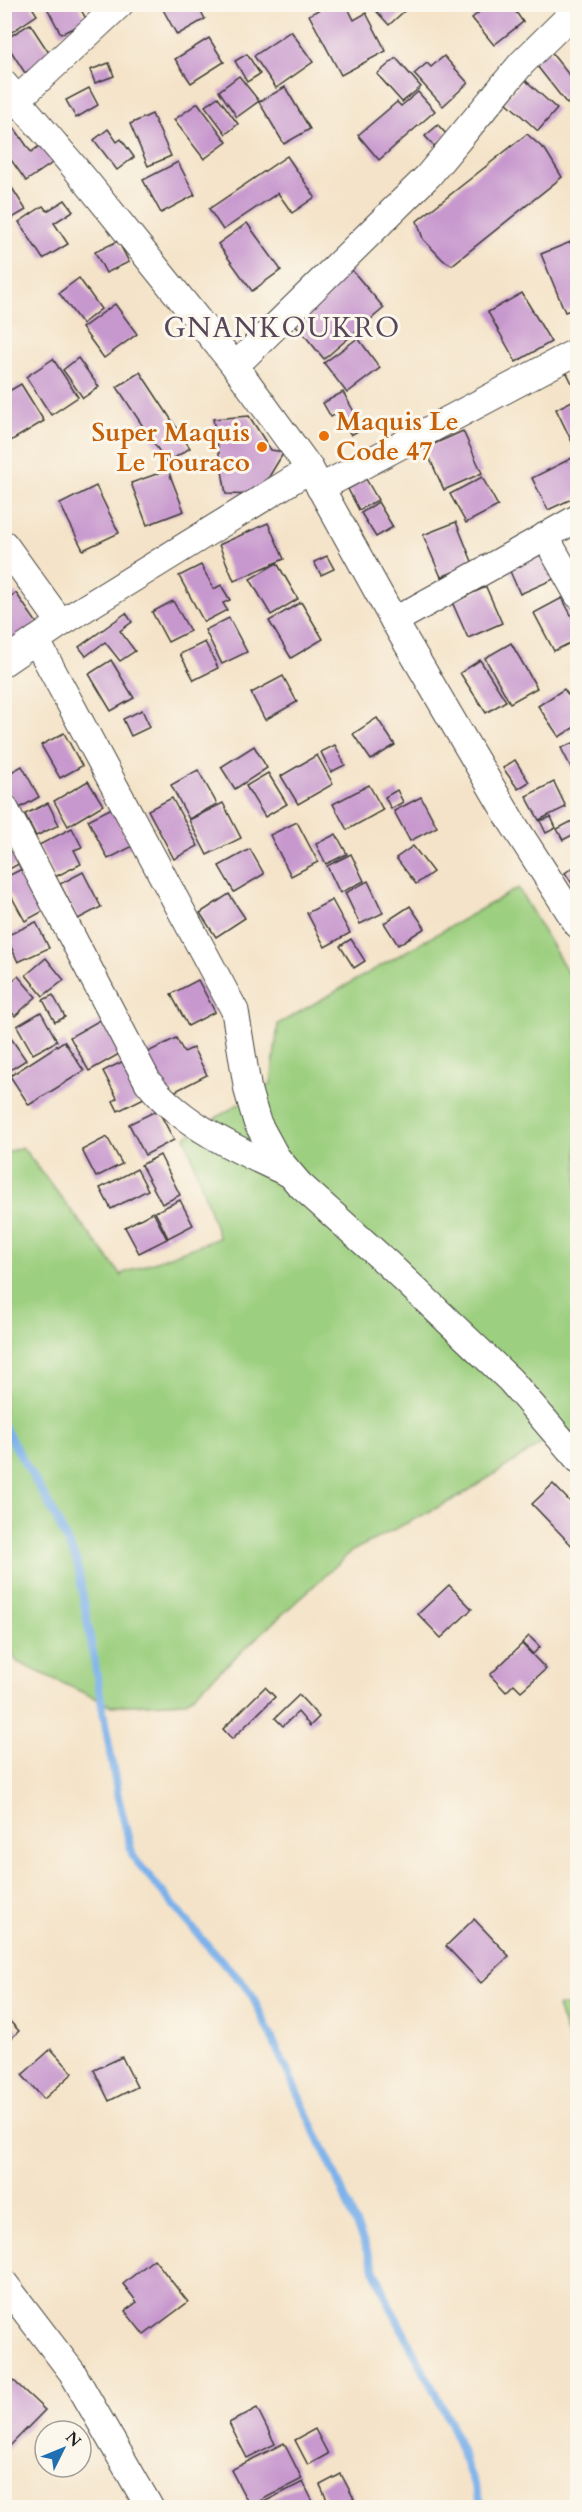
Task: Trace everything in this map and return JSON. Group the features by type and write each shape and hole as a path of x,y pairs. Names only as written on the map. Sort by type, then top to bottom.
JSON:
{"street":[{"path":"120,4 11,92 235,366 316,479 394,621 510,819 578,925"},
{"path":"235,366 428,176 522,63 578,8"},
{"path":"4,662 61,623 316,479 578,351"},
{"path":"394,621 578,518"},
{"path":"545,536 578,595"},
{"path":"4,544 61,623"},
{"path":"36,640 235,1011 248,1091 257,1122 276,1157 290,1173 510,1380 578,1459"},
{"path":"4,807 152,1088 189,1119 249,1155 290,1173"},
{"path":"4,2283 72,2372 150,2508"}],"green space":[{"path":"518,888 577,988 577,1440 566,1428 460,1496 352,1551 186,1702 112,1706 17,1662 4,1639 4,1153 22,1147 122,1276 123,1273 219,1238 185,1137 271,1084 278,1024"},
{"path":"578,2002 577,2064 557,2007"}],"building":[{"path":"4,4 30,4 37,15 4,37"},
{"path":"45,4 78,4 87,21 61,34"},
{"path":"160,4 197,4 205,19 177,35"},
{"path":"329,4 346,4 354,20 366,13 386,51 341,75 309,15"},
{"path":"370,4 412,4 389,25"},
{"path":"489,4 520,4 522,6 516,12 523,22 494,45 472,18"},
{"path":"30,24 51,56 25,73 4,40"},
{"path":"291,31 313,62 276,88 254,56"},
{"path":"209,38 224,62 191,83 175,59"},
{"path":"545,45 578,86 578,96 567,104 530,57"},
{"path":"247,54 260,74 247,82 235,61"},
{"path":"444,56 468,83 443,106 414,74 427,63 431,67"},
{"path":"396,58 421,87 402,102 377,74"},
{"path":"109,63 114,76 95,83 90,70"},
{"path":"239,76 259,101 237,117 219,91"},
{"path":"524,79 557,109 538,131 505,101"},
{"path":"285,87 310,129 284,144 259,102"},
{"path":"89,88 98,105 76,118 66,100"},
{"path":"418,92 435,111 379,160 358,135 397,102 401,106"},
{"path":"218,97 238,124 226,134 205,106"},
{"path":"198,103 227,142 204,159 174,120"},
{"path":"152,114 171,156 148,166 130,124"},
{"path":"11,123 31,152 49,139 61,157 26,181 4,150 4,127"},
{"path":"438,125 447,135 434,146 425,136"},
{"path":"108,129 117,142 121,139 134,157 117,170 94,140"},
{"path":"527,134 546,151 562,177 452,265 443,260 423,239 417,221"},
{"path":"287,156 315,197 292,213 278,193 223,230 209,209"},
{"path":"178,162 195,195 161,213 143,180"},
{"path":"7,180 26,210 4,223 4,182"},
{"path":"65,200 73,211 54,223 68,244 43,259 19,222 43,206 47,211"},
{"path":"247,223 281,270 252,291 218,244"},
{"path":"578,239 578,307 565,312 541,254"},
{"path":"118,241 129,262 106,273 95,252"},
{"path":"351,269 384,308 324,359 291,319"},
{"path":"79,278 101,309 82,324 59,293"},
{"path":"522,293 551,342 516,362 488,312"},
{"path":"115,304 137,334 104,358 82,328"},
{"path":"358,338 380,368 347,393 324,363"},
{"path":"78,358 99,387 83,398 63,370"},
{"path":"53,359 78,397 51,415 26,377"},
{"path":"578,363 578,395 565,369"},
{"path":"140,372 190,448 167,463 117,387"},
{"path":"21,384 44,421 4,445 4,394"},
{"path":"343,392 363,428 351,435 338,413 331,417 323,403"},
{"path":"578,398 578,444 574,446 556,409"},
{"path":"249,416 271,450 284,452 258,495 226,494 213,419"},
{"path":"463,431 482,473 444,490 425,448"},
{"path":"574,457 578,463 578,496 548,510 532,478"},
{"path":"168,470 184,511 147,525 131,483"},
{"path":"482,477 498,506 466,523 450,494"},
{"path":"366,479 378,500 359,510 348,489"},
{"path":"96,486 119,533 83,550 60,504"},
{"path":"378,502 393,527 376,537 361,513"},
{"path":"456,522 473,564 441,577 423,535"},
{"path":"268,523 284,559 234,581 219,545"},
{"path":"542,554 554,579 520,594 509,569"},
{"path":"327,556 334,569 321,575 314,562"},
{"path":"277,563 298,599 271,615 250,579"},
{"path":"201,565 214,589 221,585 230,600 223,603 227,610 204,622 179,576"},
{"path":"486,587 502,623 468,638 452,602"},
{"path":"16,593 41,629 4,654 4,601"},
{"path":"562,598 578,628 578,639 554,651 534,613"},
{"path":"173,601 190,631 168,642 152,612"},
{"path":"301,602 323,639 291,658 269,621"},
{"path":"126,613 132,622 120,631 135,651 120,661 105,642 86,656 79,647"},
{"path":"229,618 247,652 222,664 205,630"},
{"path":"205,642 218,668 194,680 180,654"},
{"path":"511,643 537,688 510,703 485,658"},
{"path":"111,660 134,698 111,711 89,674"},
{"path":"480,660 506,701 486,713 460,673"},
{"path":"283,676 297,702 265,720 251,693"},
{"path":"564,689 578,709 578,715 574,717 578,725 559,737 538,706"},
{"path":"142,710 150,727 131,736 123,719"},
{"path":"377,718 395,745 371,760 353,734"},
{"path":"64,733 82,766 60,778 41,745"},
{"path":"578,741 578,781 561,748"},
{"path":"335,745 345,765 331,772 321,752"},
{"path":"254,746 267,768 235,789 221,767"},
{"path":"317,755 333,784 298,804 281,776"},
{"path":"515,760 529,782 518,789 503,768"},
{"path":"22,766 39,797 18,809 4,784 4,776"},
{"path":"198,770 217,804 189,819 171,785"},
{"path":"268,773 287,804 265,817 246,786"},
{"path":"88,781 103,805 68,826 54,801"},
{"path":"554,782 566,807 539,820 526,796"},
{"path":"369,785 383,810 347,830 333,804"},
{"path":"397,790 403,802 391,809 385,797"},
{"path":"421,797 437,827 410,841 394,811"},
{"path":"172,798 198,846 174,859 148,810"},
{"path":"48,803 59,825 36,836 25,814"},
{"path":"223,803 241,838 207,855 189,820"},
{"path":"112,808 133,846 108,859 88,820"},
{"path":"551,817 556,828 546,833 540,821"},
{"path":"578,818 578,832 563,840 557,829"},
{"path":"297,822 318,862 291,876 270,835"},
{"path":"4,826 26,860 4,872"},
{"path":"72,828 82,847 74,850 81,864 55,877 39,845"},
{"path":"336,834 347,854 326,864 316,844"},
{"path":"413,846 433,872 416,884 396,858"},
{"path":"250,849 264,874 234,892 219,866"},
{"path":"351,854 364,881 340,893 327,866"},
{"path":"26,867 49,908 25,921 4,883 4,878"},
{"path":"572,868 578,876 578,892 565,873"},
{"path":"83,872 101,907 78,919 60,884"},
{"path":"368,881 383,913 360,924 345,893"},
{"path":"229,894 245,918 216,937 200,913"},
{"path":"332,900 350,933 325,947 307,913"},
{"path":"410,906 425,928 398,945 384,923"},
{"path":"36,922 49,948 18,962 6,936"},
{"path":"351,939 365,961 354,968 340,946"},
{"path":"46,958 64,980 43,996 26,975"},
{"path":"18,976 36,997 15,1016 4,1004 4,988"},
{"path":"198,980 215,1012 188,1026 171,994"},
{"path":"53,995 65,1017 55,1022 43,1000"},
{"path":"41,1012 57,1041 33,1054 17,1026"},
{"path":"109,1015 128,1049 89,1071 70,1037"},
{"path":"4,1028 26,1060 4,1074"},
{"path":"176,1038 184,1052 193,1048 207,1075 166,1096 144,1054"},
{"path":"64,1041 84,1071 29,1105 10,1076"},
{"path":"128,1059 148,1096 118,1111 113,1101 117,1098 103,1071"},
{"path":"158,1110 174,1140 145,1155 129,1124"},
{"path":"107,1137 122,1164 96,1177 82,1150"},
{"path":"160,1155 180,1195 162,1204 141,1165"},
{"path":"137,1169 148,1190 111,1209 100,1188"},
{"path":"180,1200 193,1225 168,1238 155,1212"},
{"path":"153,1212 167,1239 139,1253 125,1227"},
{"path":"553,1484 578,1510 578,1552 532,1504"},
{"path":"449,1585 472,1609 441,1638 418,1614"},
{"path":"529,1636 540,1647 533,1654 522,1643"},
{"path":"522,1644 546,1669 521,1691 514,1684 506,1692 490,1675"},
{"path":"265,1687 275,1697 232,1739 223,1729"},
{"path":"299,1695 319,1717 310,1726 298,1712 283,1726 275,1718"},
{"path":"474,1919 509,1956 481,1983 446,1946"},
{"path":"4,2015 19,2031 4,2045"},
{"path":"51,2049 73,2073 44,2099 22,2075"},
{"path":"122,2057 137,2087 109,2101 94,2070"},
{"path":"154,2259 188,2302 144,2335 125,2311 137,2302 123,2284"},
{"path":"14,2381 45,2410 36,2419 33,2419 33,2422 4,2452 4,2391"},
{"path":"257,2408 275,2444 247,2458 229,2423"},
{"path":"315,2429 328,2454 308,2465 295,2440"},
{"path":"284,2443 302,2479 250,2506 231,2470"},
{"path":"341,2474 354,2499 336,2508 331,2508 320,2485"},
{"path":"303,2482 316,2508 252,2508"}],"waterway":[{"path":"4,1427 51,1508 77,1562 118,1797 133,1857 208,1946 250,1991 335,2174 390,2306 450,2422 483,2508"}],"place":[{"name":"Maquis Le Code 47","path":"324,436"},
{"name":"Super Maquis Le Touraco","path":"262,447"}],"district":[{"name":"GNANKOUKRO","path":"282,328"}]}
